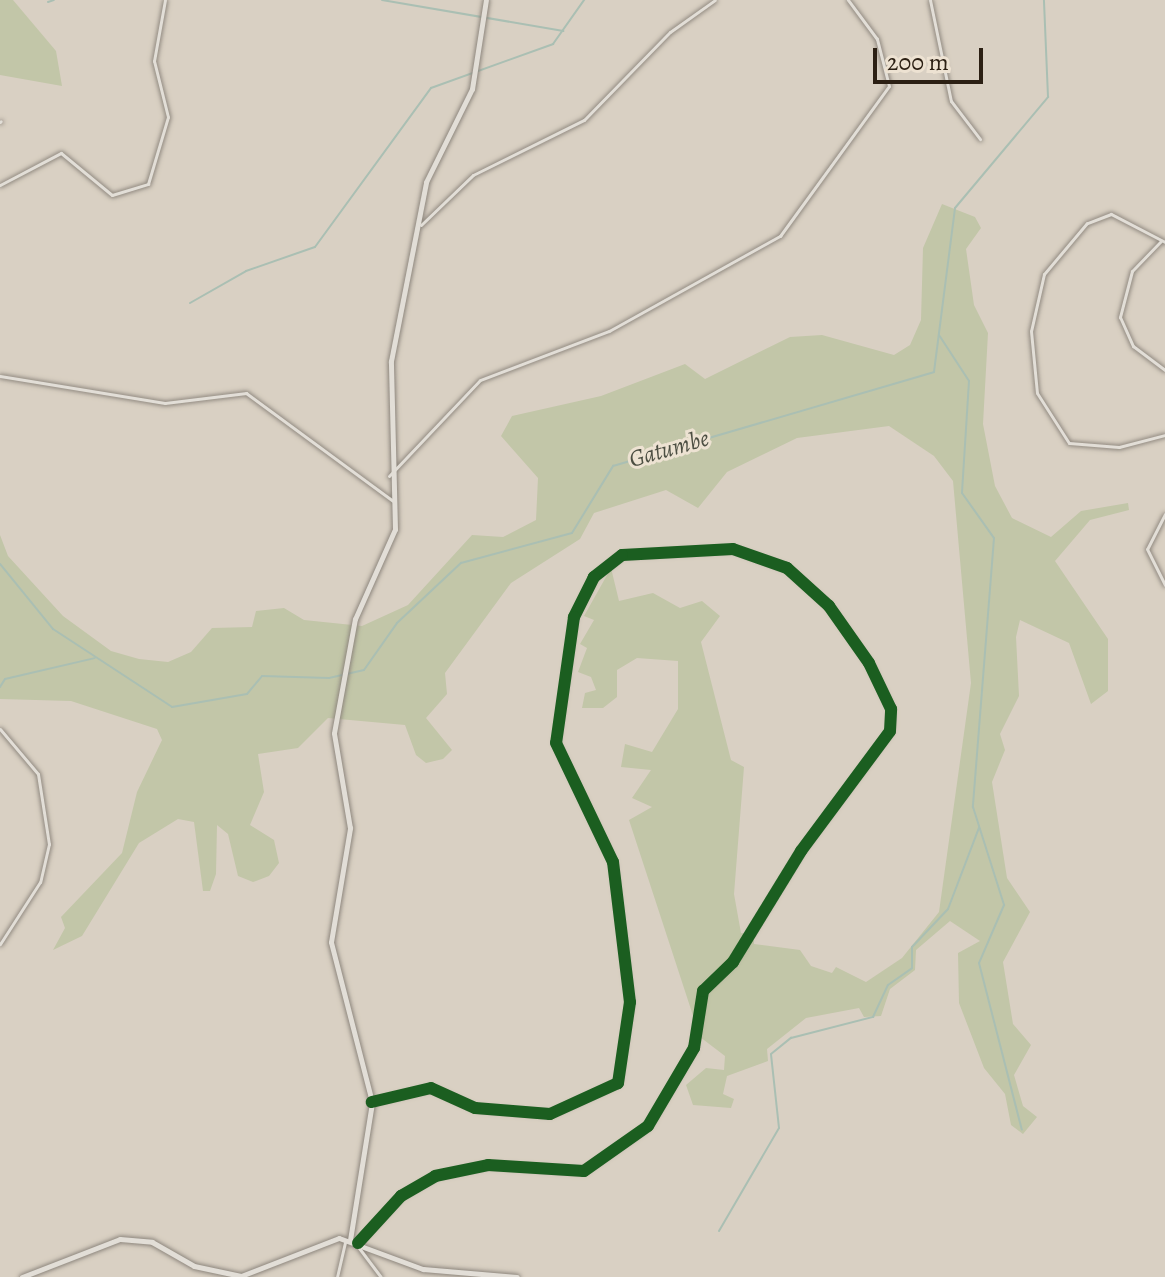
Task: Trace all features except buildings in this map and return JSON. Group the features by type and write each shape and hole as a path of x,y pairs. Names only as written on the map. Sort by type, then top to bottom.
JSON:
{"main road":[{"path":"348,1240 372,1102 331,942 350,828 333,740 355,619 393,538 389,476 391,361 421,225 428,175 472,89 486,0"},
{"path":"22,1277 120,1239 152,1242 194,1266 241,1276 348,1240 423,1269 517,1277"}],"street":[{"path":"0,185 61,153 112,195 148,184 168,117 154,61 165,0"},
{"path":"421,225 473,175 584,120 670,32 715,0"},
{"path":"389,476 480,380 609,331 780,236 889,86 877,39 848,0"},
{"path":"930,0 951,101 980,139"},
{"path":"1165,370 1133,346 1120,317 1132,271 1163,242 1111,214 1087,223 1044,274 1031,331 1037,393 1069,443 1119,447 1165,435"},
{"path":"0,376 165,403 246,393 393,501"},
{"path":"1165,514 1148,537 1147,554 1165,585"},
{"path":"358,1243 401,1196 435,1176 488,1165 590,1170 648,1126 694,1048 703,991 733,962 801,851 890,731 891,709 869,663 829,606 787,568 733,549 622,555 594,577 574,617 556,743 613,862 630,1002 618,1083 550,1114 475,1108 431,1088 372,1102"},
{"path":"0,729 38,774 49,844 40,882 0,944"},
{"path":"337,1277 348,1240"},
{"path":"348,1240 381,1277"}],"green space":[{"path":"0,0 13,0 56,51 62,86 0,75"},
{"path":"942,204 975,217 981,228 966,249 974,305 988,333 983,424 995,486 1012,518 1051,537 1081,511 1128,503 1129,510 1090,520 1055,561 1108,639 1108,691 1091,704 1069,643 1020,620 1016,637 1019,696 1000,734 1005,750 992,782 1007,878 1030,912 1003,962 1013,1024 1031,1045 1014,1075 1023,1106 1037,1117 1023,1134 1011,1125 1005,1094 984,1068 959,1003 958,953 980,941 950,921 916,950 915,970 890,989 881,1016 864,1017 859,1008 806,1018 767,1049 768,1061 727,1076 723,1094 734,1099 731,1108 693,1105 686,1085 706,1068 724,1070 725,1056 700,1037 629,820 652,807 632,798 651,770 621,767 625,744 652,752 678,709 678,661 637,658 617,670 617,697 603,708 582,708 585,693 596,690 591,677 578,672 587,648 580,644 594,620 584,616 611,568 619,601 653,593 680,608 702,601 720,616 701,642 731,760 744,767 734,894 741,933 754,935 754,944 800,950 811,966 832,973 836,967 866,982 902,958 939,912 971,683 953,481 934,456 889,426 797,438 727,472 698,508 666,490 594,513 580,539 511,583 445,673 447,694 426,718 452,750 443,759 426,763 416,755 405,725 328,718 298,748 258,754 264,792 250,825 274,840 279,863 269,876 253,882 238,876 228,834 217,825 216,874 210,891 203,891 194,822 178,819 139,843 82,936 53,950 65,928 61,917 122,853 137,792 162,740 157,729 71,701 0,699 0,535 8,556 63,616 111,651 139,659 168,662 191,652 212,628 252,627 256,611 284,608 304,620 362,626 408,605 472,535 503,537 536,520 538,478 501,436 512,416 601,396 685,364 705,379 790,337 822,335 894,355 910,345 921,320 923,248"}],"waterway":[{"path":"48,2 54,0"},
{"path":"382,0 563,31"},
{"path":"190,303 246,271 315,247 431,88 553,44 584,0"},
{"name":"Gatumbe","path":"0,564 53,629 172,707 247,694 262,676 329,678 364,670 397,623 461,563 572,533 613,466 934,372 955,208 1048,97 1044,0"},
{"path":"939,335 969,381 962,493 994,538 973,807 1004,905 979,963 1022,1130"},
{"path":"0,687 5,679 95,658"},
{"path":"719,1231 779,1128 771,1054 791,1038 873,1017 888,985 912,968 912,947 948,909 979,828"}],"cycle path":[{"path":"358,1243 401,1196 435,1176 488,1165 584,1171 648,1126 694,1048 703,991 733,962 801,851 890,731 891,709 869,663 829,606 787,568 733,549 622,555 594,577 574,617 556,743 613,862 630,1002 618,1083 550,1114 475,1108 431,1088 372,1102"}]}
